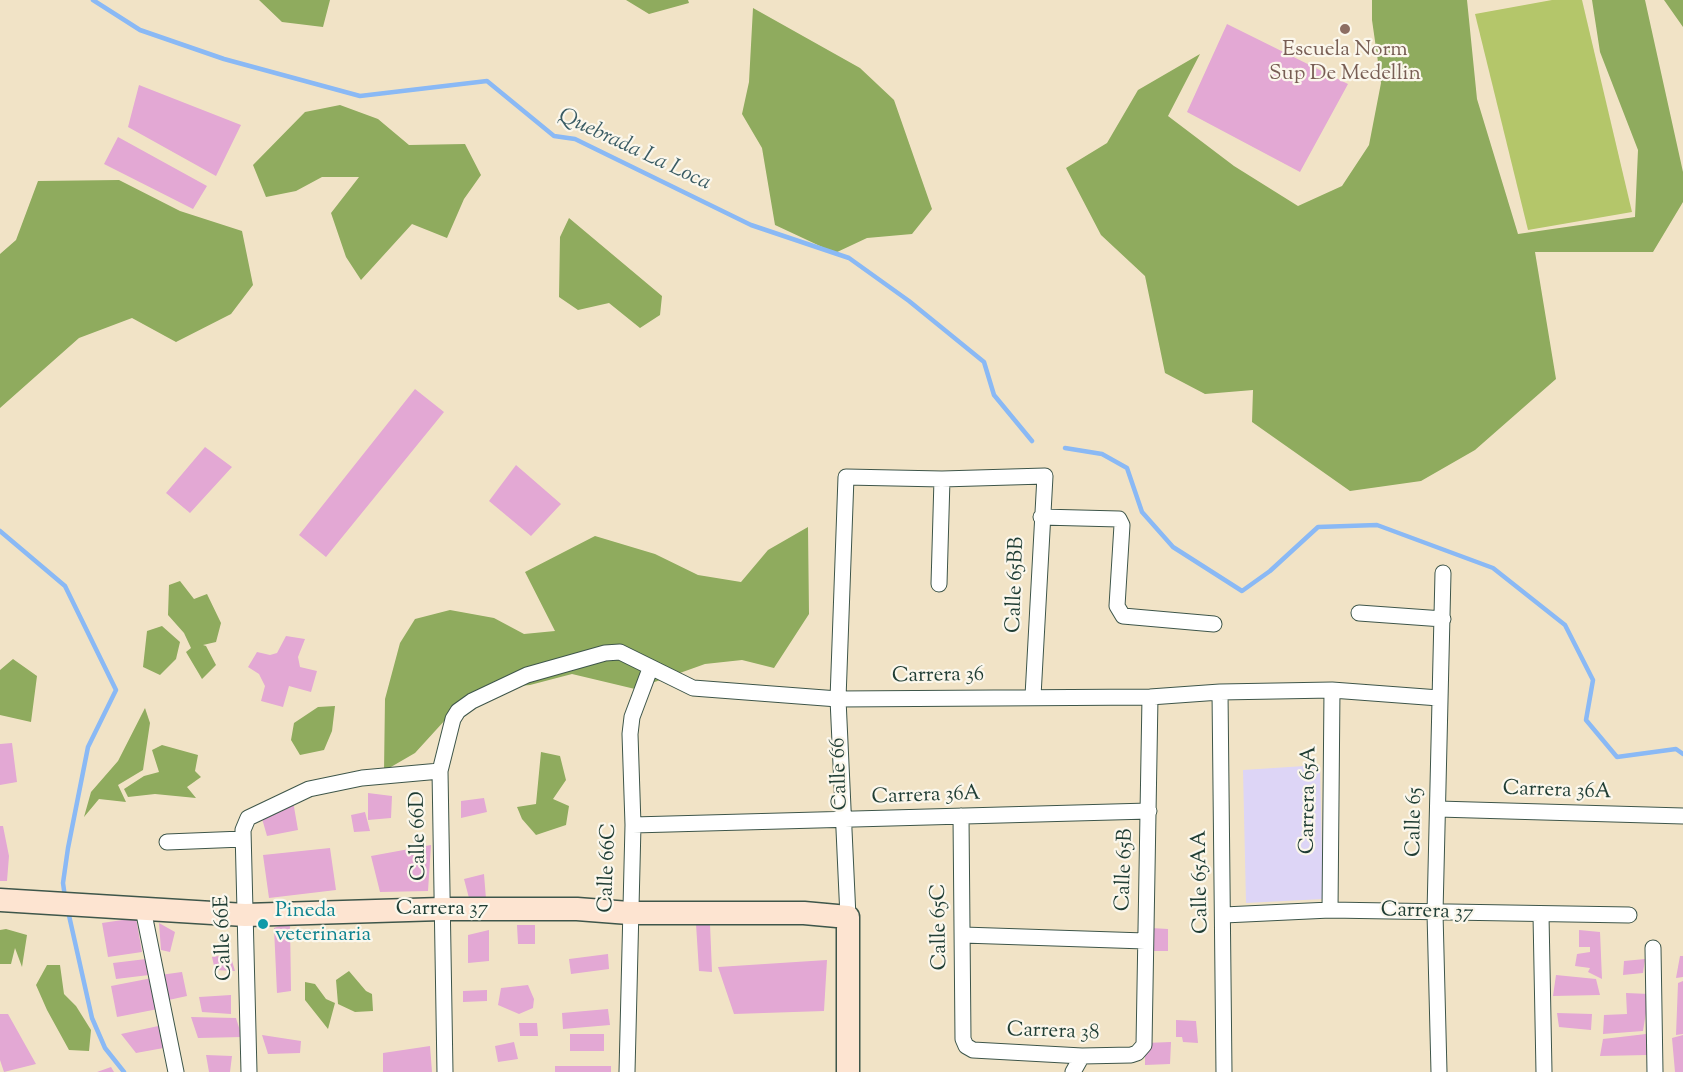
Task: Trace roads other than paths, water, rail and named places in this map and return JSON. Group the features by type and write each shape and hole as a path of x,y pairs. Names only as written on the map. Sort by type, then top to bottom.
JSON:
{"street":[{"name":"Calle 65BB","path":"942,479 1045,476 1041,517 1034,696"},
{"name":"Calle 66","path":"848,1072 848,917 838,699 846,477 942,479"},
{"path":"939,584 942,479"},
{"path":"1041,517 1119,519 1122,525 1117,606 1123,616 1214,624"},
{"name":"Calle 65","path":"1439,1072 1435,913 1443,573"},
{"path":"1359,613 1443,619"},
{"name":"Carrera 36","path":"458,711 472,701 527,675 605,653 620,652 650,669 693,688 838,699 1150,697 1220,692 1332,690 1439,698"},
{"name":"Calle 66C","path":"627,1072 629,913 633,825 630,734 632,717 650,669"},
{"name":"Carrera 65A","path":"1330,910 1332,690"},
{"name":"Calle 65AA","path":"1220,692 1224,1072"},
{"name":"Calle 65B","path":"1144,1045 1150,697"},
{"name":"Calle 66D","path":"446,1072 440,771 453,719 458,711"},
{"name":"Calle 66E","path":"249,1072 243,839 243,830 248,818 309,789 362,778 440,771"},
{"name":"Carrera 36A","path":"1438,809 1679,816"},
{"name":"Carrera 36A","path":"633,825 1149,811"},
{"name":"Calle 65C","path":"960,816 963,1039"},
{"path":"167,842 243,839"},
{"name":"Carrera 37","path":"0,900 245,915 441,909 577,909 629,913 804,913 848,917"},
{"path":"143,909 176,1072"},
{"name":"Carrera 37","path":"1224,915 1330,910 1629,915"},
{"path":"1541,915 1544,1072"},
{"path":"963,935 1145,941"},
{"path":"1653,948 1655,1072"},
{"name":"Carrera 38","path":"963,1039 966,1046 973,1050 1082,1056 1131,1055 1144,1045"},
{"path":"1073,1072 1082,1056"}],"waterway":[{"name":"Quebrada La Loca","path":"93,0 140,30 224,59 360,96 487,81 554,136 575,139 751,225 849,258 909,301 984,362 994,395 1032,441"},
{"name":"Quebrada La Loca","path":"1065,448 1102,454 1127,468 1142,512 1173,547 1242,591 1270,571 1318,527 1377,525 1493,568 1565,625 1593,680 1586,720 1617,757 1676,749 1683,754"},
{"path":"0,531 65,586 116,690 88,747 68,848 63,883 65,897"},
{"path":"68,911 92,1018 105,1048 124,1072"}],"place":[{"name":"Escuela Norm Sup De Medellin","path":"1345,29"},
{"name":"Pineda veterinaria","path":"263,924"}]}
